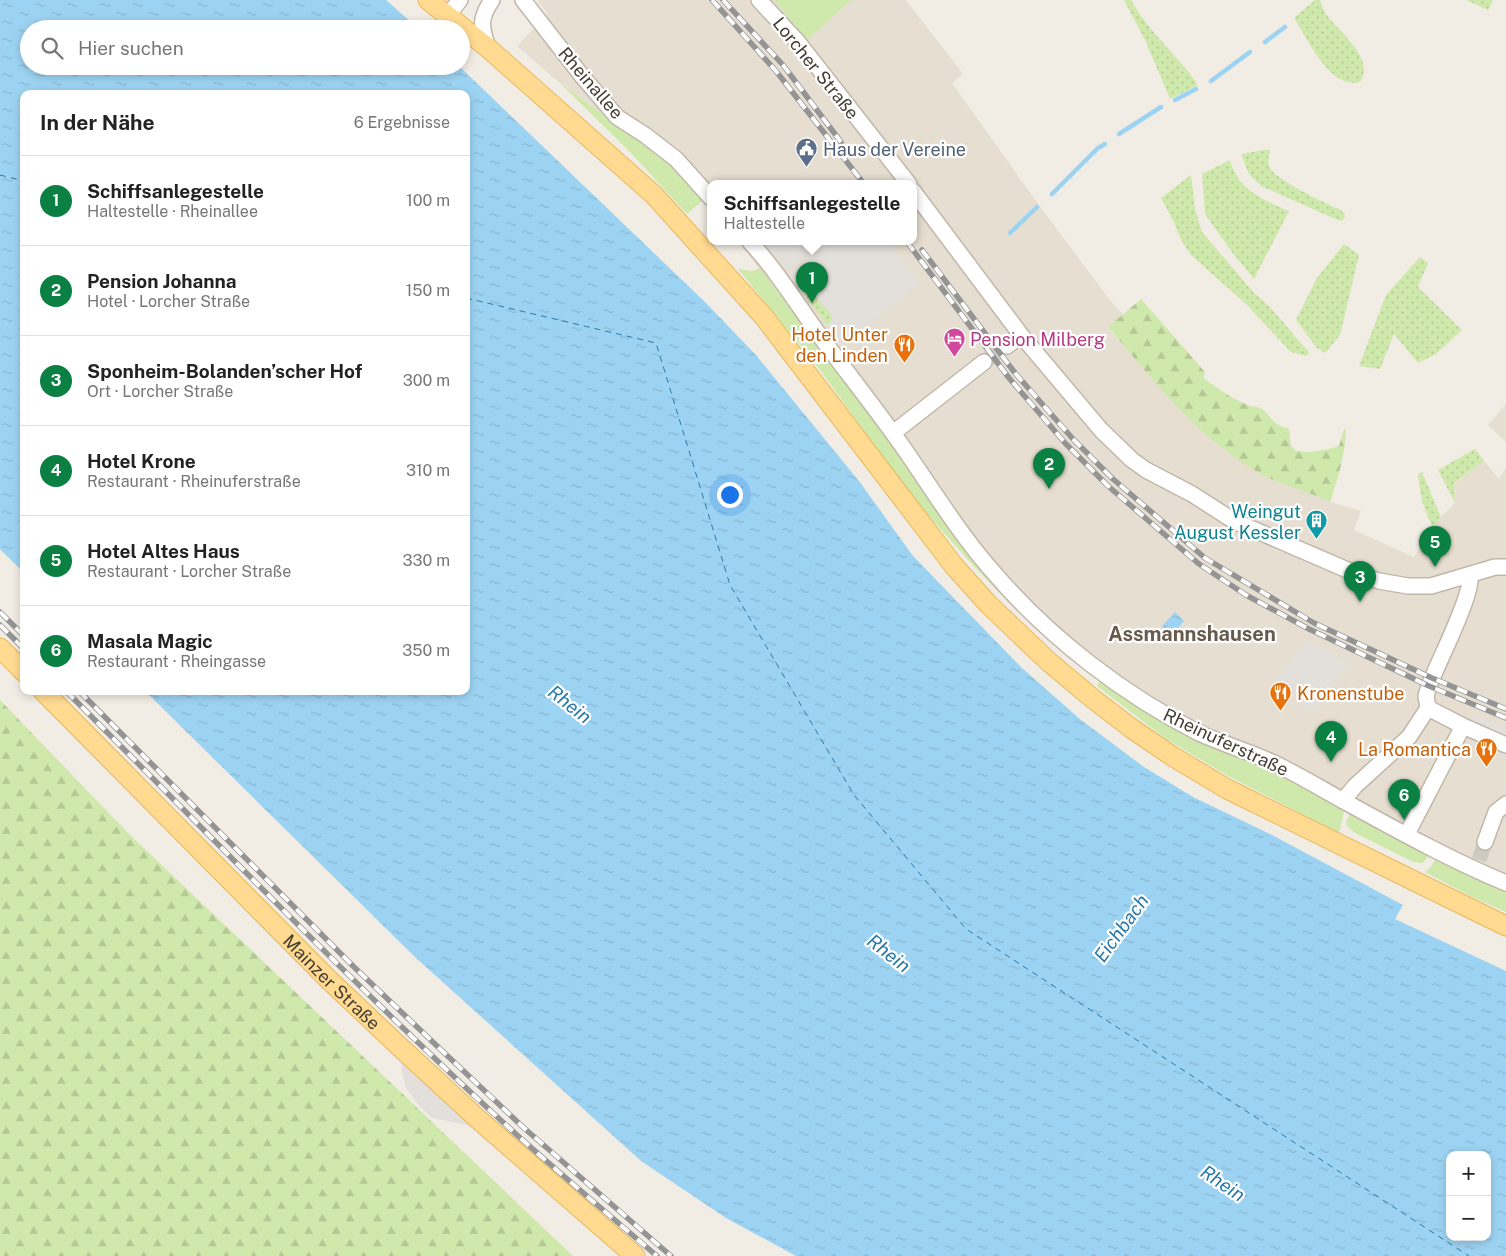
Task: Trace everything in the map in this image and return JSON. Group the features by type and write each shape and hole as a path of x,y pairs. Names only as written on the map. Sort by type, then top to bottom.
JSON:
{"main road":[{"path":"428,0 454,20"},
{"path":"470,33 654,195 764,317 954,566 989,605 1049,662 1131,728 1226,789 1506,926"},
{"path":"0,648 20,668"},
{"name":"Mainzer Straße","path":"47,695 329,980 485,1125 635,1256"}],"street":[{"path":"448,15 460,0"},
{"path":"488,48 482,26 482,17 492,0"},
{"name":"Lorcher Straße","path":"759,0 798,42 906,180"},
{"name":"Rheinallee","path":"525,1 582,76 617,117 646,135 676,159 707,194"},
{"path":"917,195 1021,336 1101,430 1132,460 1146,470 1192,494 1234,520 1352,572 1379,581 1408,586 1431,586 1495,567 1506,568"},
{"path":"753,245 769,263 820,336 893,433 984,362"},
{"path":"1007,346 1021,336"},
{"name":"Rheinuferstraße","path":"893,433 994,574 1060,638 1118,685 1151,706 1205,735 1279,765 1407,834 1477,865 1506,883"},
{"path":"1343,801 1355,786 1409,737 1428,708 1426,696 1429,686 1470,586 1470,575"},
{"path":"1428,708 1506,746"},
{"path":"1407,834 1463,726"},
{"path":"1485,842 1496,812 1506,804"}],"shaded area":[{"path":"537,0 906,0 963,74 952,83 1036,201 1123,315 1108,328 1180,409 1226,452 1330,502 1361,511 1354,530 1414,557 1435,523 1455,503 1454,484 1484,461 1499,479 1506,467 1506,892 1488,885 1419,850 1273,770 1206,745 1150,715 1099,681 1051,640 904,462 741,245 917,245 917,180 707,180 707,205 669,162 561,84 517,46 548,14"},
{"path":"766,245 818,245 788,271"},
{"path":"824,245 891,245 919,283 842,345 827,325 833,317 810,288 800,288 789,274"},
{"path":"1506,404 1506,442 1488,425"},
{"path":"1307,640 1349,664 1311,713 1276,679"},
{"path":"1475,715 1506,728 1506,760 1465,738"},
{"path":"401,1049 491,1130 432,1118 420,1107 406,1088 402,1071"}],"green space":[{"path":"774,0 851,0 807,40"},
{"path":"1124,0 1131,0 1155,34 1198,85 1170,99 1146,42"},
{"path":"1315,0 1320,0 1326,14 1360,55 1364,73 1360,82 1349,82 1339,78 1330,71 1313,50 1294,18"},
{"path":"1466,0 1493,0 1488,10"},
{"path":"561,84 669,162 702,201 687,214 631,153"},
{"path":"1270,149 1268,159 1270,168 1274,173 1302,191 1341,210 1345,215 1344,219 1340,221 1261,186 1249,174 1241,154"},
{"path":"1230,160 1239,179 1253,193 1289,211 1254,279 1231,251 1205,214 1202,174"},
{"path":"1191,175 1195,209 1202,232 1255,294 1270,307 1309,352 1308,355 1291,352 1246,304 1191,255 1181,240 1161,198"},
{"path":"1344,244 1359,255 1340,335 1325,353 1317,348 1296,320 1317,278"},
{"path":"1420,257 1428,263 1418,287 1462,330 1436,354 1418,363 1394,334 1380,369 1359,366 1386,295"},
{"path":"760,268 904,462 1012,602 1010,604 926,513 820,370 738,269 753,271"},
{"path":"807,287 833,317 827,325 800,288"},
{"path":"1141,299 1205,372 1203,378 1236,400 1264,410 1278,425 1288,428 1291,445 1296,450 1308,452 1339,446 1344,429 1346,430 1343,458 1330,502 1271,479 1240,461 1198,427 1160,388 1108,327"},
{"path":"1475,449 1484,461 1454,483 1455,503 1438,470"},
{"path":"1422,472 1441,517 1433,527 1424,508 1421,495 1418,474"},
{"path":"1099,681 1150,715 1206,745 1273,770 1345,808 1339,833 1228,776 1165,738 1097,686"},
{"path":"0,700 128,833 573,1256 0,1256"},
{"path":"1351,811 1429,855 1423,863 1413,862 1355,833 1346,825"},
{"path":"1436,858 1471,877 1506,892 1506,912 1472,897 1425,872"}],"water":[{"path":"0,0 386,0 409,20 20,20 20,75 468,75 706,303 755,354 859,481 913,556 1022,668 1081,720 1144,767 1193,797 1272,835 1403,905 1395,919 1506,971 1506,1256 796,1256 726,1218 641,1161 416,958 149,695 470,695 470,90 20,90 20,569 0,549"},
{"path":"1175,612 1184,621 1179,627 1186,634 1179,642 1162,626"}],"waterway":[{"path":"1265,42 1285,27"},
{"path":"1211,81 1250,52"},
{"path":"1175,100 1196,89"},
{"path":"1119,134 1161,107"},
{"path":"1052,194 1098,148 1105,144"},
{"path":"1010,233 1037,207"}],"ferry route":[{"path":"0,175 20,180"},
{"path":"470,299 656,343 730,585 854,795 966,929 1469,1256"}],"tunnel":[{"path":"984,362 1007,346"},
{"path":"1479,860 1485,842"}],"railway":[{"path":"712,0 776,71 861,180"},
{"path":"723,0 783,65 841,142"},
{"path":"909,245 1009,378 1066,444 1108,486 1199,564 1246,595 1309,629 1429,686 1506,718"},
{"path":"922,250 1015,373 1073,439 1113,479 1205,558 1314,623 1432,678 1506,709"},
{"path":"0,612 20,632"},
{"path":"0,625 20,645"},
{"path":"70,695 402,1027 517,1135 657,1256"},
{"path":"83,695 354,967 524,1128 671,1256"}],"place":[{"name":"Haus der Vereine","path":"807,168"},
{"name":"Schiffsanlegestelle","path":"812,303"},
{"name":"Pension Milberg","path":"954,358"},
{"name":"Hotel Unter den Linden","path":"904,363"},
{"name":"Pension Johanna","path":"1049,489"},
{"name":"Weingut August Kessler","path":"1317,540"},
{"name":"Hotel Altes Haus","path":"1435,567"},
{"name":"Sponheim-Bolanden’scher Hof","path":"1360,602"},
{"name":"Kronenstube","path":"1281,712"},
{"name":"Hotel Krone","path":"1331,762"},
{"name":"La Romantica","path":"1487,768"},
{"name":"Masala Magic","path":"1404,820"}],"district":[{"name":"Assmannshausen","path":"1192,634"}],"water label":[{"name":"Rhein","path":"570,704"},
{"name":"Eichbach","path":"1121,928"},
{"name":"Rhein","path":"889,953"},
{"name":"Rhein","path":"1223,1183"}]}
